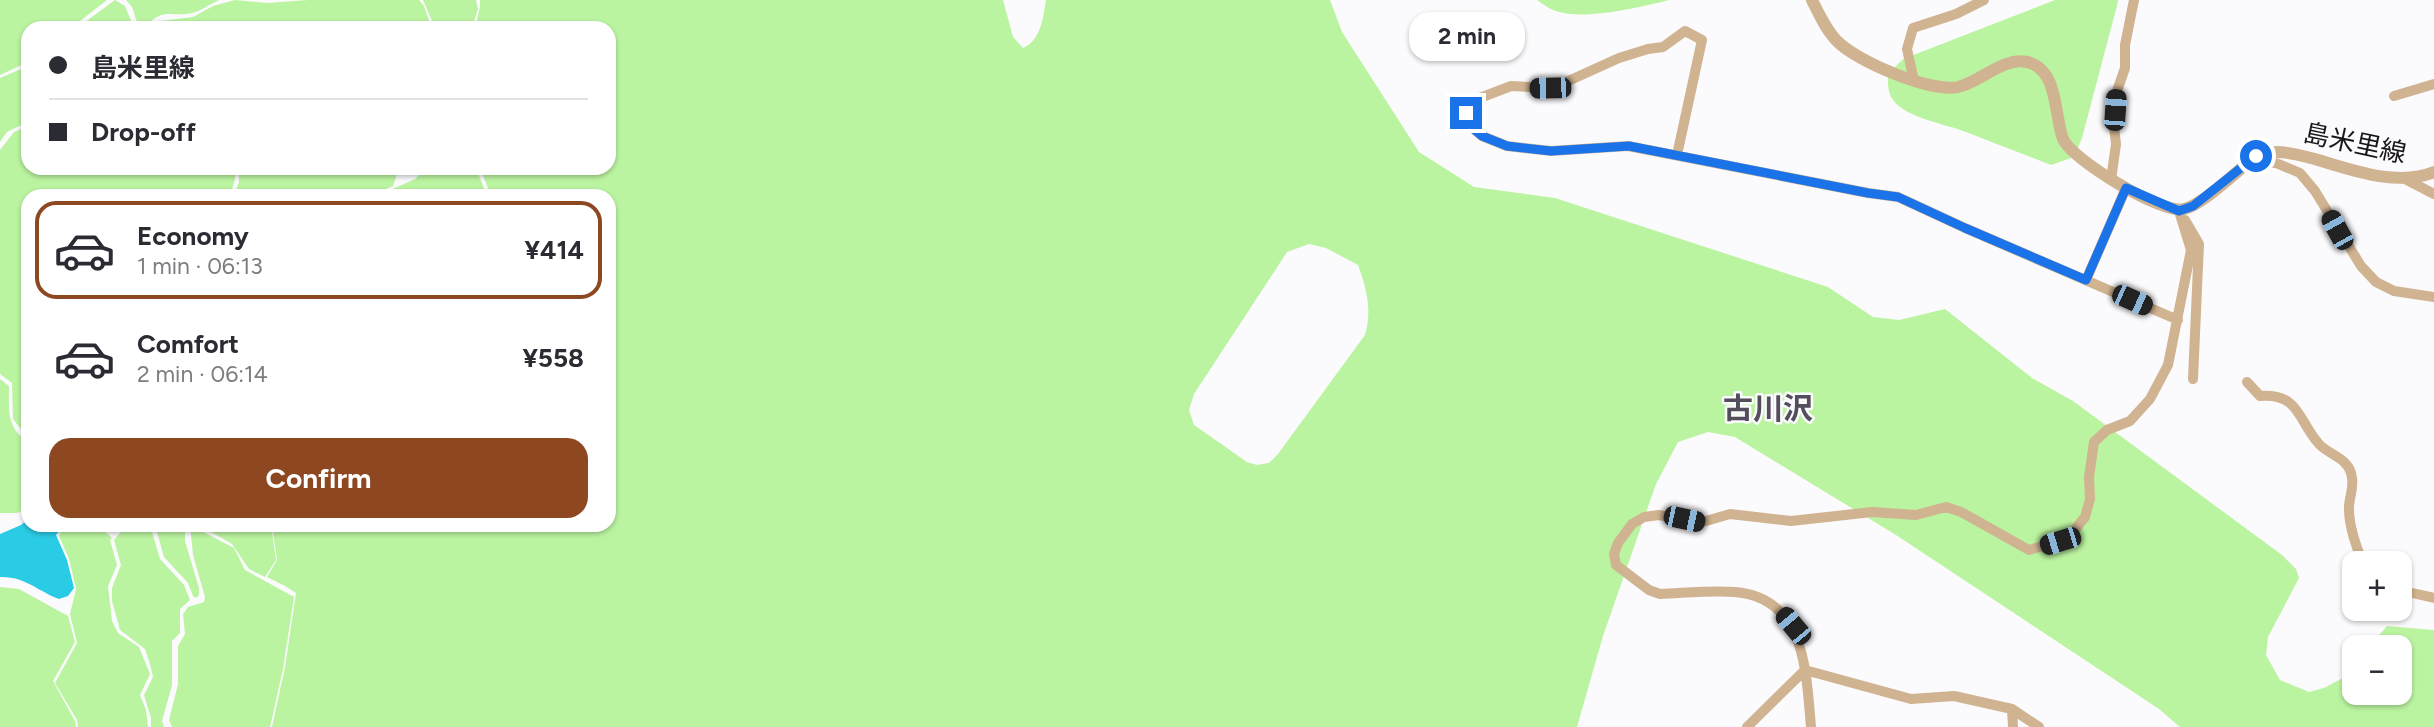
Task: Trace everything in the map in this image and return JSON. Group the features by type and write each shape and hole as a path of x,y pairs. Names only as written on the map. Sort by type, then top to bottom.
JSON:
{"street":[{"path":"1812,0 1837,41 1867,62 1914,80 1955,88 1973,82 2009,63 2028,62 2043,71 2052,88 2064,142 2084,162 2111,180 2179,211 2199,244 2193,379"},
{"path":"1914,80 1907,49 1913,28 1956,14 1984,0"},
{"path":"2111,180 2116,144 2116,94 2125,68 2125,45 2134,0"},
{"path":"1677,155 1702,40 1685,32 1663,47 1619,58 1550,88 1511,86 1472,101 1466,109 1469,125 1482,136 1507,146 1551,151 1629,146 1898,197 2178,320"},
{"path":"2394,96 2434,84"},
{"name":"島米里線","path":"2179,211 2193,206 2248,162 2265,152 2278,151 2390,178 2421,177 2434,172"},
{"path":"2248,162 2276,163 2300,173 2315,191 2361,266 2376,282 2394,291 2434,297"},
{"path":"2405,179 2434,194"},
{"path":"2086,280 2126,188"},
{"path":"1811,727 1805,670 1793,626 1775,605 1748,594 1734,592 1660,594 1648,590 1616,565 1614,554 1618,543 1632,524 1644,517 1659,515 1699,523 1730,514 1791,521 1872,512 1916,515 1946,507 1961,512 2029,550 2060,541 2072,533 2085,517 2090,499 2089,477 2094,442 2107,430 2130,421 2150,398 2168,365 2191,250 2179,211"},
{"path":"2247,382 2260,396 2275,395 2297,408 2320,444 2337,454 2348,466 2352,477 2349,510 2360,551"},
{"path":"2412,593 2434,598"},
{"path":"1805,670 1911,699 1954,696 2012,709 2039,727"},
{"path":"1747,727 1805,670"},
{"path":"2012,709 2013,727"}],"green space":[{"path":"0,0 107,0 80,21 21,21 21,65 0,75"},
{"path":"115,0 125,6 131,21 86,21"},
{"path":"126,0 219,0 199,11 162,15 151,21 137,21 132,7"},
{"path":"235,0 267,3 308,0 419,0 429,21 160,21 193,17 213,6"},
{"path":"423,0 476,0 478,9 474,21 432,21"},
{"path":"480,0 1003,0 1013,37 1023,48 1034,40 1037,34 1046,0 1330,0 1342,32 1419,152 1474,187 1555,198 1828,287 1873,317 1899,320 1945,309 2032,378 2073,401 2282,555 2296,569 2299,578 2268,637 2266,655 2280,680 2309,692 2342,679 2342,705 2412,705 2412,635 2379,635 2387,626 2434,630 2434,727 2180,727 2159,709 1896,535 1735,437 1708,432 1678,442 1656,484 1603,636 1577,727 272,727 285,667 296,593 267,577 277,560 273,532 616,532 616,189 488,189 483,175 616,175 616,21 477,21","holes":["1309,244 1326,248 1358,265 1368,300 1365,335 1269,463 1257,465 1247,462 1194,425 1189,410 1194,394 1287,252"]},
{"path":"1537,0 1669,0 1612,12 1567,14 1548,8"},
{"path":"2055,0 2118,0 2082,138 2074,157 2051,165 1917,116 1899,106 1891,97 1888,74 1903,59"},
{"path":"21,69 21,125 7,132 0,142 0,78"},
{"path":"21,129 21,175 235,175 232,189 21,189 21,429 13,419 12,383 0,374 0,150 14,132"},
{"path":"239,175 397,175 393,186 386,189 236,189"},
{"path":"419,175 479,175 484,189 393,189"},
{"path":"0,379 9,386 10,417 21,436 21,511 0,513"},
{"path":"61,532 106,532 112,538 110,540 117,565 108,586 112,621 118,633 139,647 150,674 140,695 146,710 148,727 78,727 77,720 55,683 77,643 70,614 76,589 69,559 59,536"},
{"path":"121,532 152,532 160,559 184,585 190,600 180,609 180,633 172,641 172,685 162,721 164,727 151,727 144,695 153,677 145,649 120,630 112,601 112,588 121,565 114,540"},
{"path":"157,532 185,532 185,541 199,588 196,598 188,583 164,557"},
{"path":"191,532 203,532 234,548 245,570 294,597 283,669 270,727 172,727 169,720 178,684 178,646 185,634 183,614 188,607 204,602 205,597 193,555"},
{"path":"211,532 272,532 276,560 265,577 249,569 232,544"},
{"path":"0,587 19,589 68,616 75,642 53,681 76,727 0,727"}],"water":[{"path":"21,525 21,532 59,532 56,535 67,560 74,588 68,596 59,599 24,581 0,577 0,534"}],"district":[{"name":"古川沢","path":"1768,409"}],"route":[{"path":"1466,113 1469,125 1482,136 1507,146 1551,151 1629,146 1645,148 1898,197 2086,280 2126,188 2179,211 2193,206 2256,156"}]}
